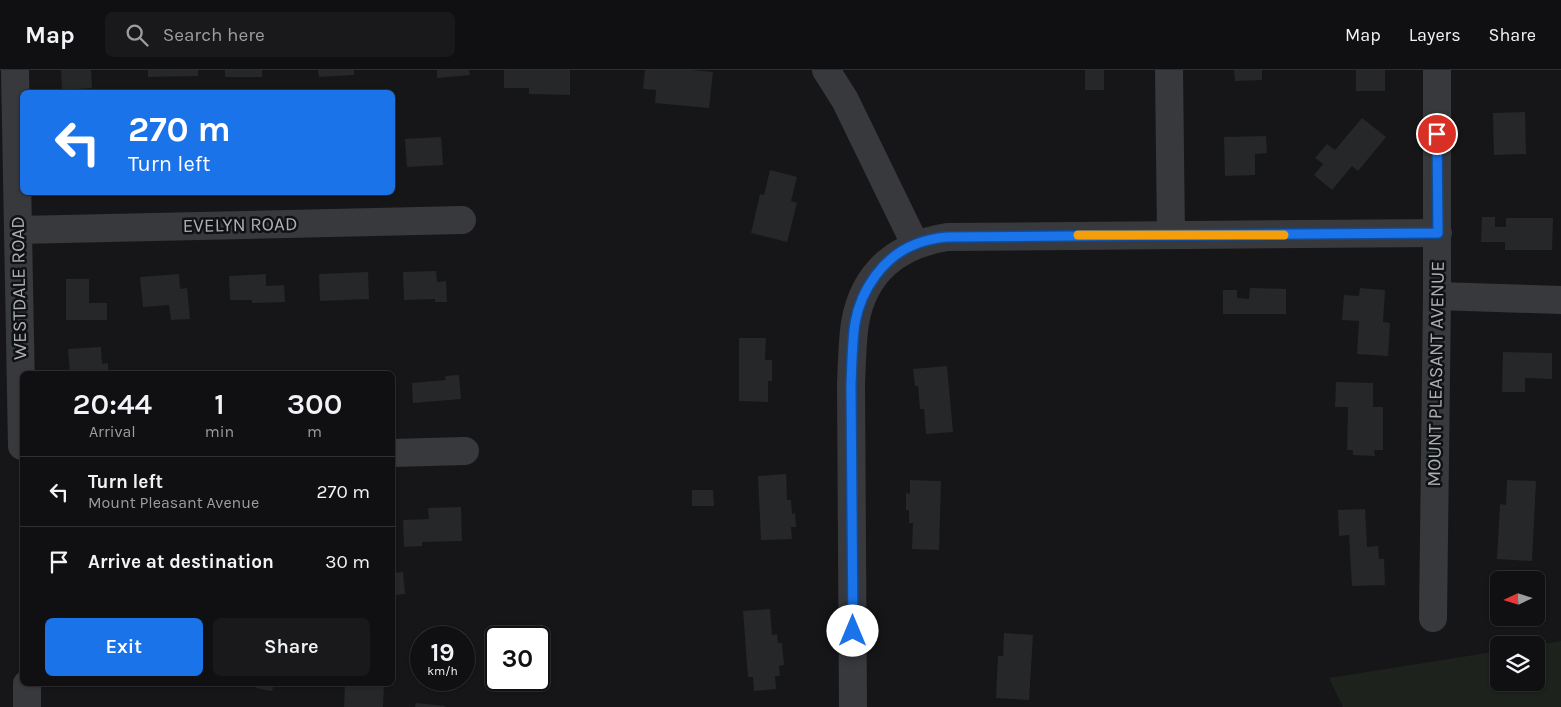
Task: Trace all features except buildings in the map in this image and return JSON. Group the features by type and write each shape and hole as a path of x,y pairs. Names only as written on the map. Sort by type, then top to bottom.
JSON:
{"street":[{"name":"WESTDALE ROAD","path":"14,70 21,371"},
{"path":"826,70 845,100 915,244"},
{"path":"1169,70 1171,235"},
{"name":"MOUNT PLEASANT AVENUE","path":"1433,618 1438,233 1436,70"},
{"name":"EVELYN ROAD","path":"18,230 462,220"},
{"path":"853,707 851,384 855,322 865,291 877,273 902,251 915,244 947,237 972,236 1438,233"},
{"path":"1437,296 1561,300"},
{"path":"395,452 465,451"},
{"path":"27,686 27,707"}],"shaded area":[{"path":"1561,641 1561,707 1343,707 1329,678 1490,652 1490,691 1545,691 1545,644"}],"slow traffic":[{"path":"1078,235 1284,235"}],"route":[{"path":"853,631 851,384 855,322 865,291 877,273 888,262 915,244 947,237 1438,233 1437,134"}]}
